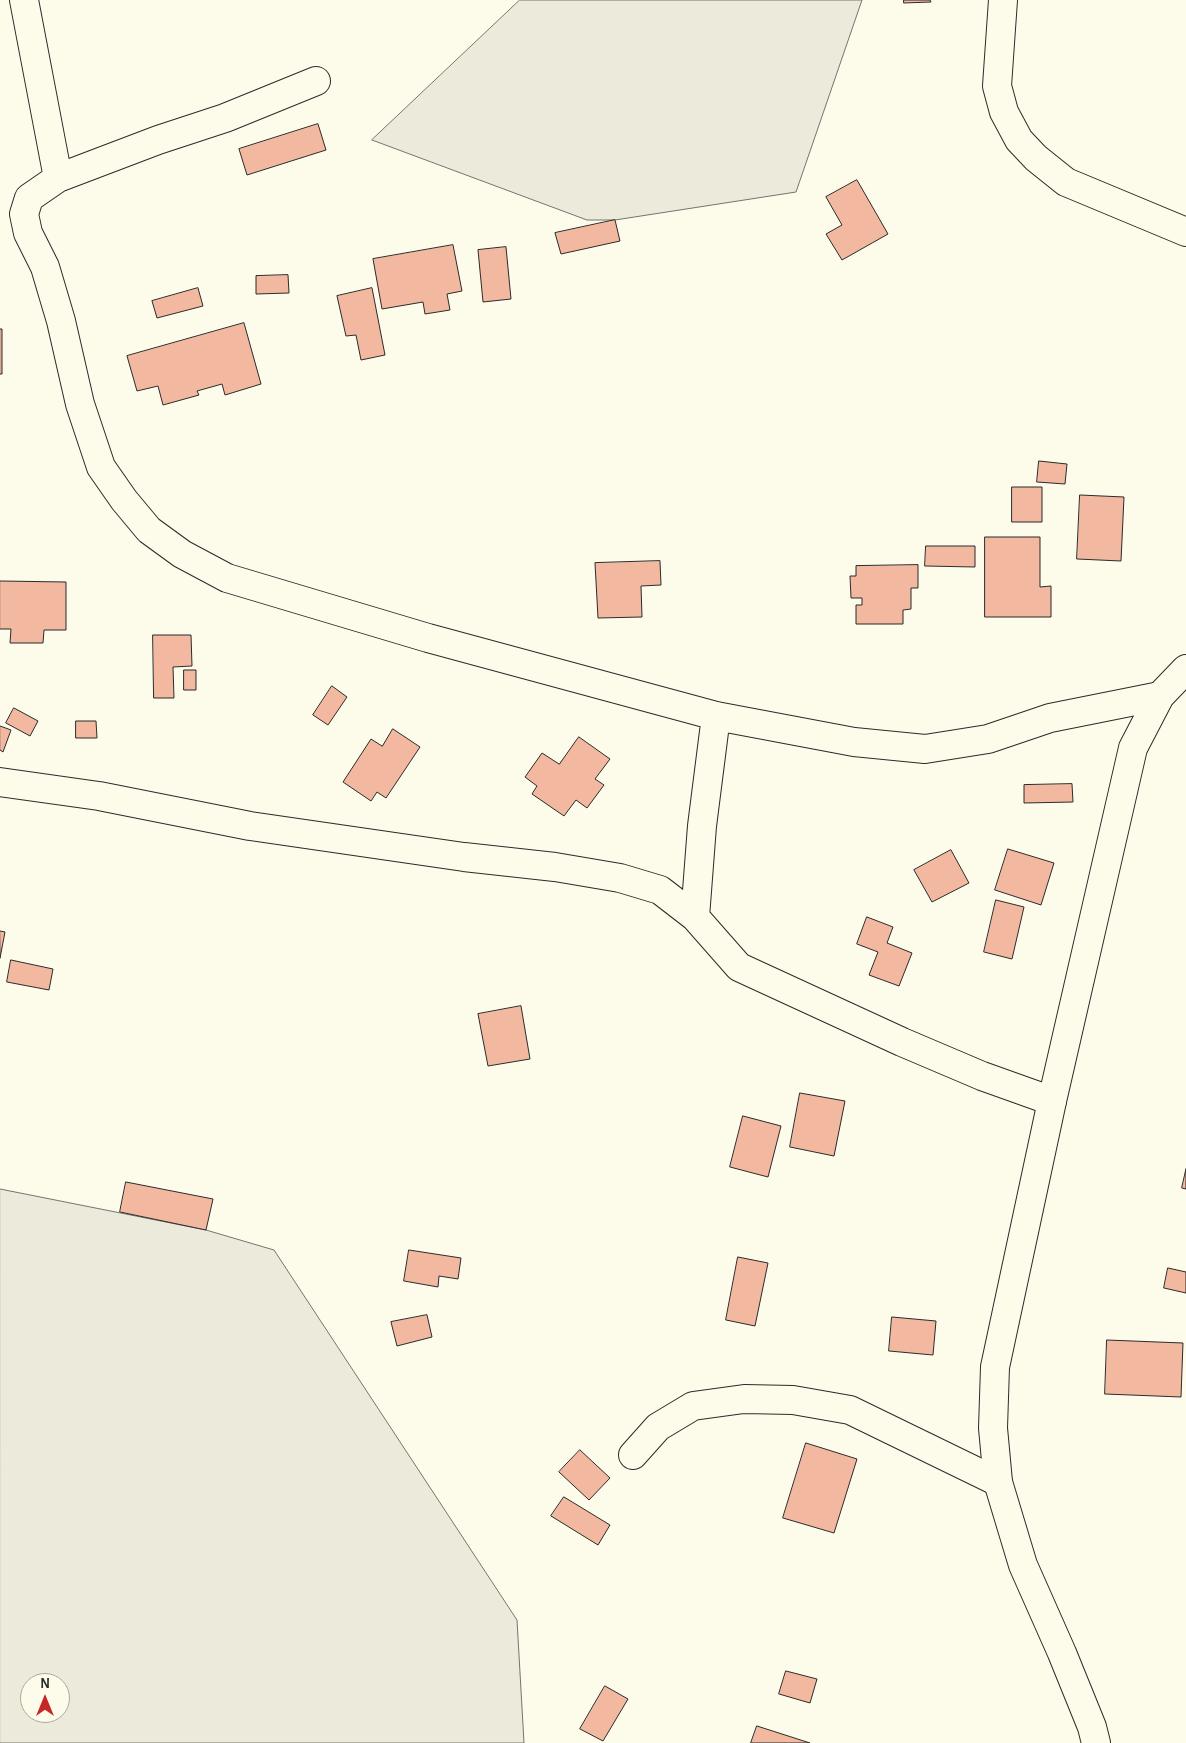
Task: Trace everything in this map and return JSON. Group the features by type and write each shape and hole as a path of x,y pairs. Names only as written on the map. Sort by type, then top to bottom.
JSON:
{"street":[{"path":"24,0 58,178"},
{"path":"1003,0 997,86 1004,112 1019,140 1036,158 1066,182 1186,232"},
{"path":"316,81 225,118 158,140 58,178 29,198 24,214 28,233 45,267 61,321 80,404 102,468 124,500 149,530 182,554 228,578 428,638 716,716 854,742 925,749 988,739 1050,718 1160,696"},
{"path":"1096,1743 1092,1727 1023,1564 998,1482 993,1428 995,1367 1052,1101 1133,748 1160,696 1186,669"},
{"path":"695,917 702,826 716,716"},
{"path":"0,782 99,796 250,826 555,867 620,878 660,890 695,917 739,966 902,1042 982,1076 1052,1101"},
{"path":"633,1455 658,1427 693,1406 744,1399 793,1400 850,1410 998,1482"}],"shaded area":[{"path":"520,0 862,0 796,192 615,220 587,220 372,140"},
{"path":"0,1189 206,1230 274,1250 517,1620 524,1743 0,1743"}],"building":[{"path":"904,0 930,0 931,2 904,3"},
{"path":"318,124 326,150 247,175 239,149"},
{"path":"857,180 888,234 842,260 826,234 842,225 826,197"},
{"path":"615,220 620,241 561,254 555,233"},
{"path":"453,245 462,291 447,294 450,310 425,314 423,302 382,309 373,259"},
{"path":"506,247 511,299 483,302 478,250"},
{"path":"288,275 289,293 256,294 256,276"},
{"path":"198,288 203,306 157,318 152,301"},
{"path":"372,288 385,355 361,360 356,335 346,336 337,296"},
{"path":"244,323 261,384 225,395 222,384 197,391 199,395 163,405 158,386 137,391 127,356"},
{"path":"0,329 2,329 2,374 0,374"},
{"path":"1039,461 1067,464 1065,484 1037,482"},
{"path":"1012,487 1042,487 1042,522 1012,522"},
{"path":"1080,495 1124,497 1121,561 1077,559"},
{"path":"985,537 1040,537 1040,587 1051,586 1051,617 985,617"},
{"path":"926,546 975,546 975,567 925,566"},
{"path":"660,561 661,585 641,586 642,617 598,618 595,563"},
{"path":"918,565 918,588 911,588 911,609 903,610 903,624 856,624 856,605 862,605 862,598 851,598 850,576 856,576 856,566"},
{"path":"0,581 66,582 66,630 44,630 43,643 10,643 11,629 0,629"},
{"path":"153,635 191,635 192,666 173,667 174,698 154,698"},
{"path":"184,670 196,670 196,690 184,690"},
{"path":"332,686 347,697 328,725 313,715"},
{"path":"14,708 38,721 30,736 6,723"},
{"path":"76,721 96,721 97,738 76,738"},
{"path":"0,726 11,730 3,752 0,750"},
{"path":"393,729 420,747 386,798 377,792 371,801 343,782 371,739 382,746"},
{"path":"579,737 610,759 595,779 604,785 587,808 576,800 564,816 532,794 537,786 525,777 542,753 559,764"},
{"path":"1072,784 1073,802 1024,803 1024,785"},
{"path":"1008,849 1054,863 1041,905 995,890"},
{"path":"951,850 969,883 932,902 914,870"},
{"path":"996,900 1024,907 1012,959 984,952"},
{"path":"867,917 893,927 887,943 912,953 899,986 869,975 878,952 857,944"},
{"path":"0,931 5,932 0,958"},
{"path":"11,960 53,969 49,990 7,982"},
{"path":"521,1006 530,1059 488,1066 478,1014"},
{"path":"800,1093 845,1101 834,1156 790,1147"},
{"path":"743,1116 781,1126 768,1177 730,1167"},
{"path":"1186,1169 1186,1189 1182,1188"},
{"path":"126,1182 213,1199 206,1230 120,1212"},
{"path":"409,1250 461,1258 458,1279 439,1276 438,1287 404,1281"},
{"path":"738,1257 768,1263 755,1326 726,1320"},
{"path":"1168,1268 1186,1272 1186,1293 1164,1288"},
{"path":"427,1315 432,1337 397,1346 391,1322"},
{"path":"892,1317 936,1321 933,1355 889,1351"},
{"path":"1107,1340 1183,1343 1181,1397 1105,1394"},
{"path":"806,1443 857,1459 834,1533 783,1518"},
{"path":"580,1450 610,1478 589,1500 559,1472"},
{"path":"564,1497 610,1525 598,1545 551,1516"},
{"path":"786,1671 817,1679 810,1703 779,1694"},
{"path":"605,1686 628,1699 603,1741 580,1729"},
{"path":"757,1726 810,1743 751,1743"}]}
